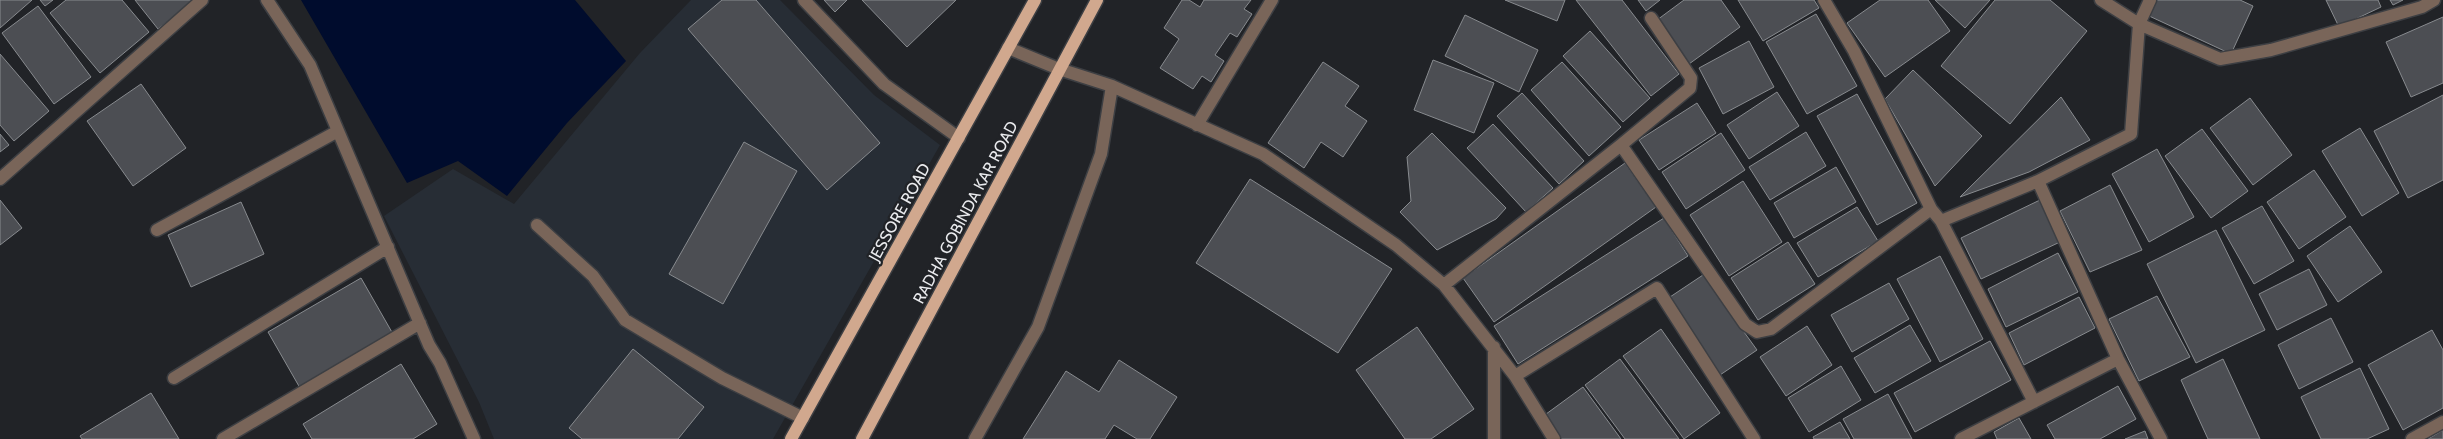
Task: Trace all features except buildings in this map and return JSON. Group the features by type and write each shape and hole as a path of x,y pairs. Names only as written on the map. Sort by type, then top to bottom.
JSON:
{"main road":[{"name":"RADHA GOBINDA KAR ROAD","path":"862,439 1097,0"},
{"name":"JESSORE ROAD","path":"792,439 959,138 1031,2"}],"street":[{"path":"0,179 202,0"},
{"path":"267,0 310,65 420,324 474,439"},
{"path":"804,0 884,84 959,138"},
{"path":"1197,124 1272,0"},
{"path":"1824,0 1854,51 1931,209 1941,220 2034,402"},
{"path":"2101,0 2139,24 2220,59 2271,50 2422,7 2434,0"},
{"path":"1941,220 2038,181 2131,134 2139,24 2150,0"},
{"path":"1444,285 1690,88 1691,78 1650,18"},
{"path":"1008,48 1059,69 1112,86 1263,154 1396,244 1444,285 1515,376 1554,439"},
{"path":"975,439 1038,326 1101,154 1112,86"},
{"path":"157,230 338,131"},
{"path":"1621,145 1745,324 1757,332 1771,329 1931,209"},
{"path":"2038,181 2118,359 2161,439"},
{"path":"537,226 593,276 625,320 722,378 803,418"},
{"path":"174,378 388,247"},
{"path":"1515,376 1657,288 1754,439"},
{"path":"223,439 420,324"},
{"path":"1494,347 1494,439"},
{"path":"1962,439 2118,359"},
{"path":"2412,439 2443,422"}],"shaded area":[{"path":"691,0 780,0 874,95 940,145 773,439 494,439 479,402 384,216 453,169 514,204 640,53"}],"water":[{"path":"301,0 575,0 626,61 567,123 507,196 458,161 407,183"}]}
